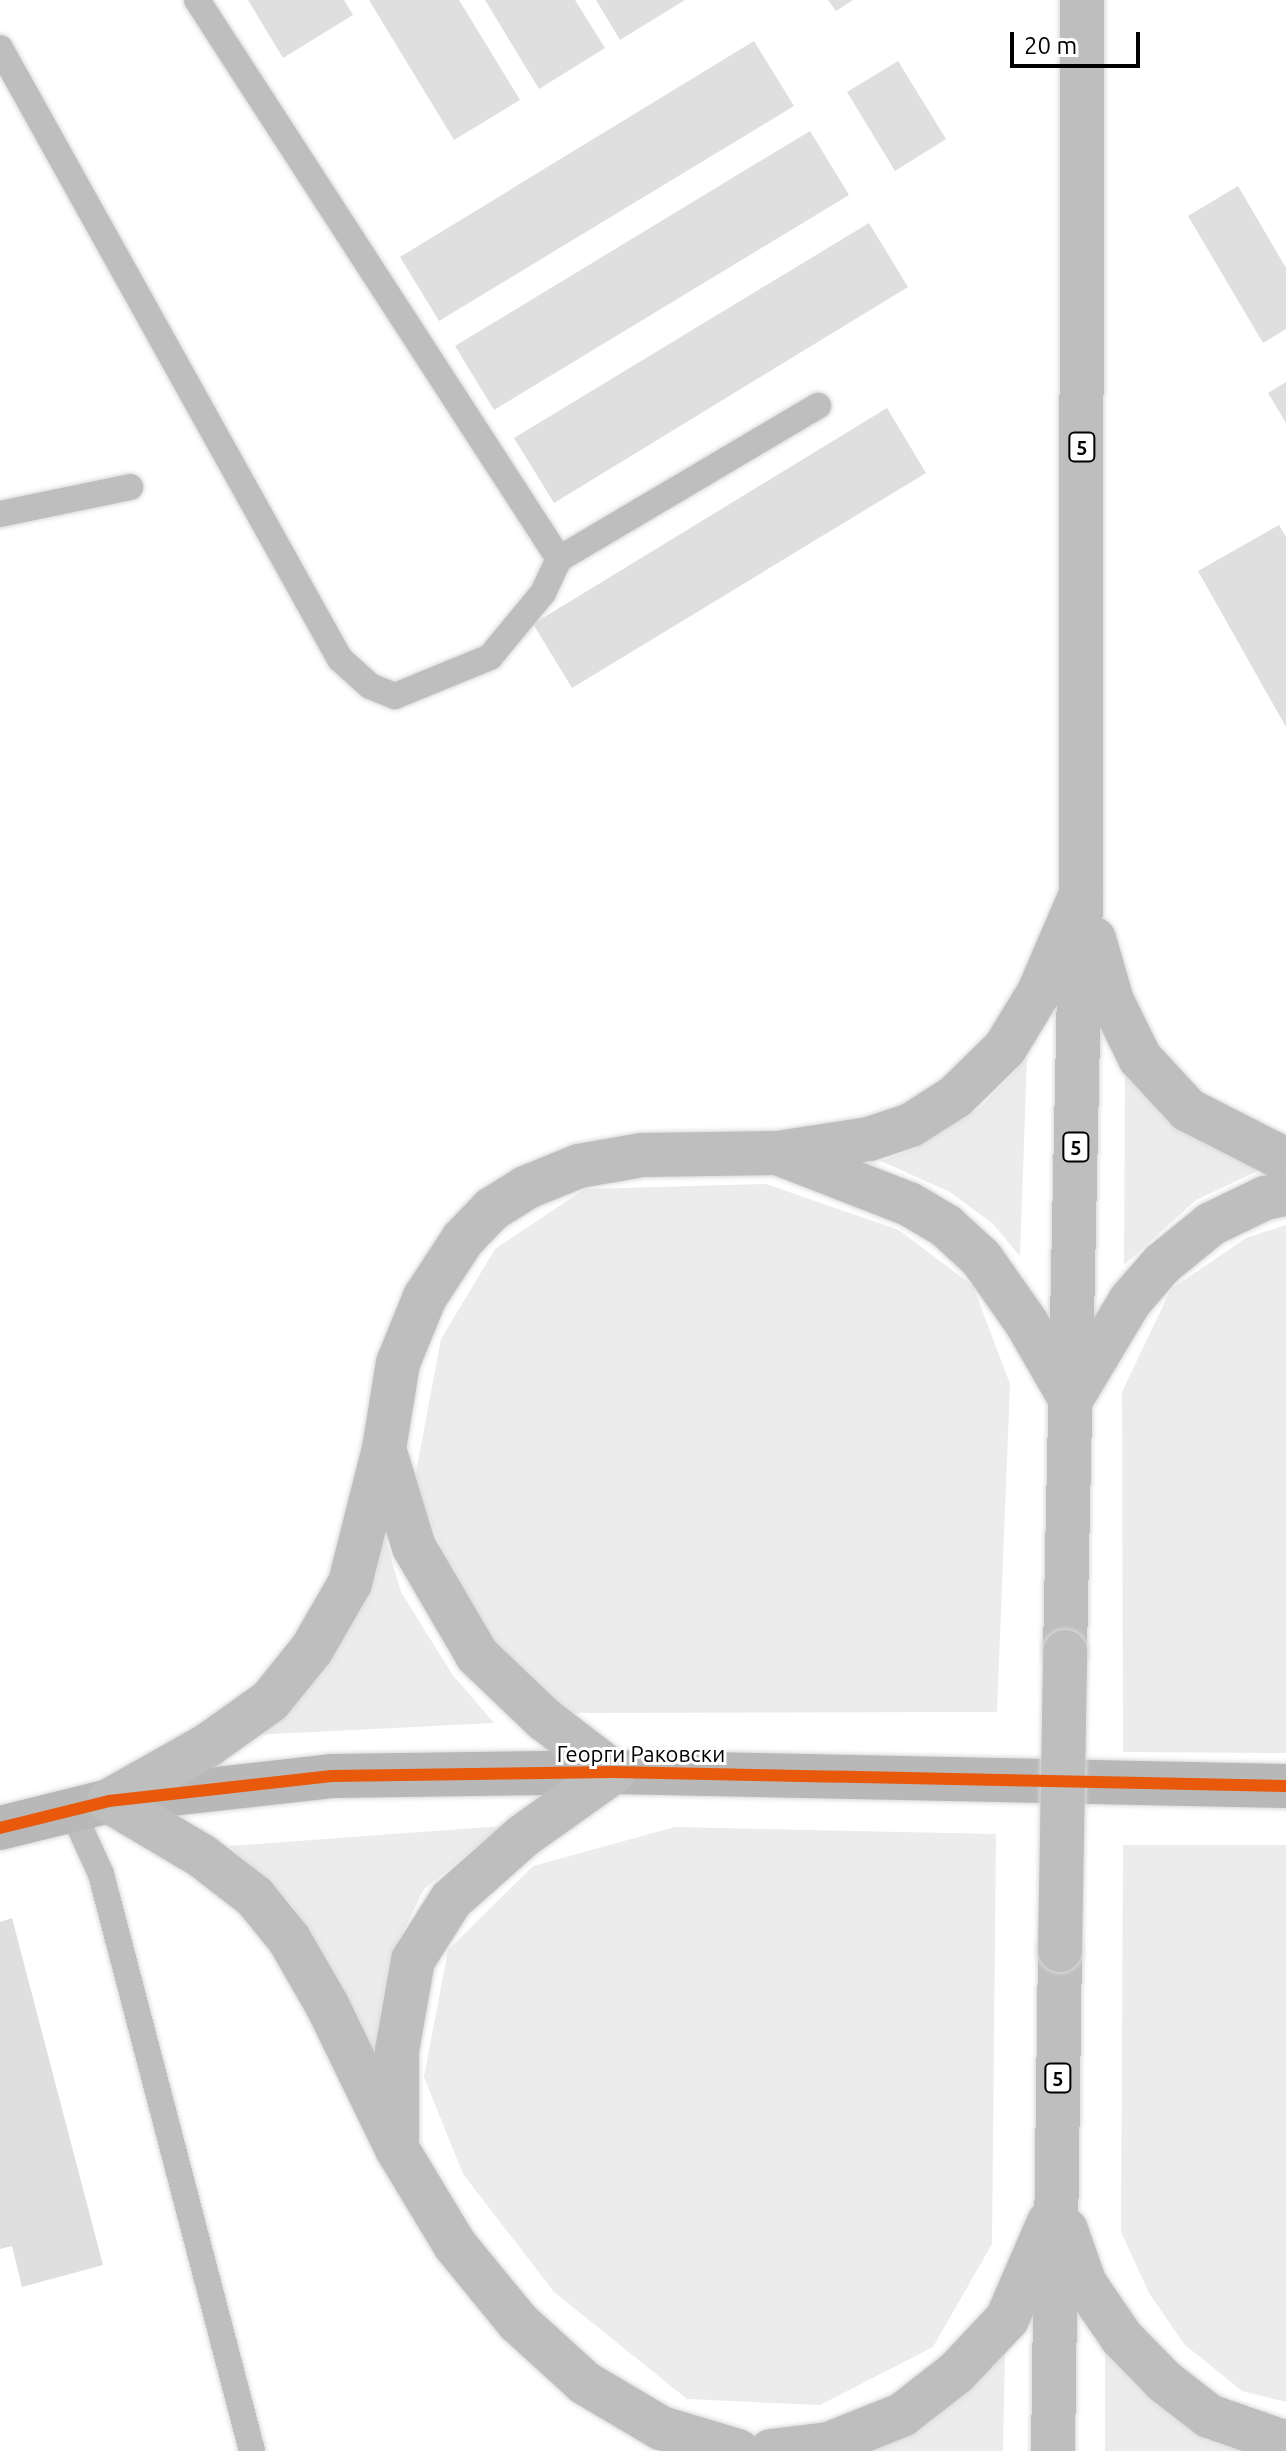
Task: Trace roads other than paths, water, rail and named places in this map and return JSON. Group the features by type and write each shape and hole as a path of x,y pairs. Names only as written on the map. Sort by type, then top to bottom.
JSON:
{"main road":[{"name":"5","path":"1053,2451 1081,894 1082,0"},
{"path":"90,1804 208,1745 270,1701 312,1649 350,1583 384,1449 398,1363 425,1297 463,1239 492,1209 525,1188 579,1166 642,1155 778,1153 869,1139 911,1125 955,1097 1005,1048 1039,992 1081,894"},
{"path":"1081,894 1112,1001 1140,1058 1188,1110 1286,1160"},
{"path":"778,1153 909,1204 946,1226 981,1258 1017,1310 1071,1400 1130,1301 1162,1264 1211,1224 1265,1198 1286,1194"},
{"path":"384,1449 414,1547 477,1655 544,1719 613,1772 523,1836 451,1900 413,1960 397,2051 397,2149"},
{"path":"90,1804 202,1856 255,1897 289,1939 327,2005 397,2149 455,2245 518,2322 585,2383 661,2428 738,2451"},
{"path":"1056,2205 1085,2284 1122,2338 1209,2416 1286,2443"},
{"path":"771,2451 829,2444 902,2415 956,2373 1007,2319 1056,2205"}],"street":[{"name":"Георги Раковски","path":"0,1828 90,1804 332,1776 613,1772 1286,1786"}],"lane":[{"path":"197,0 559,559"},
{"path":"0,48 340,659 370,686 395,696 490,657 543,593 559,559 818,406"},
{"path":"0,514 130,487"},
{"path":"90,1804 101,1874 252,2451"}]}
